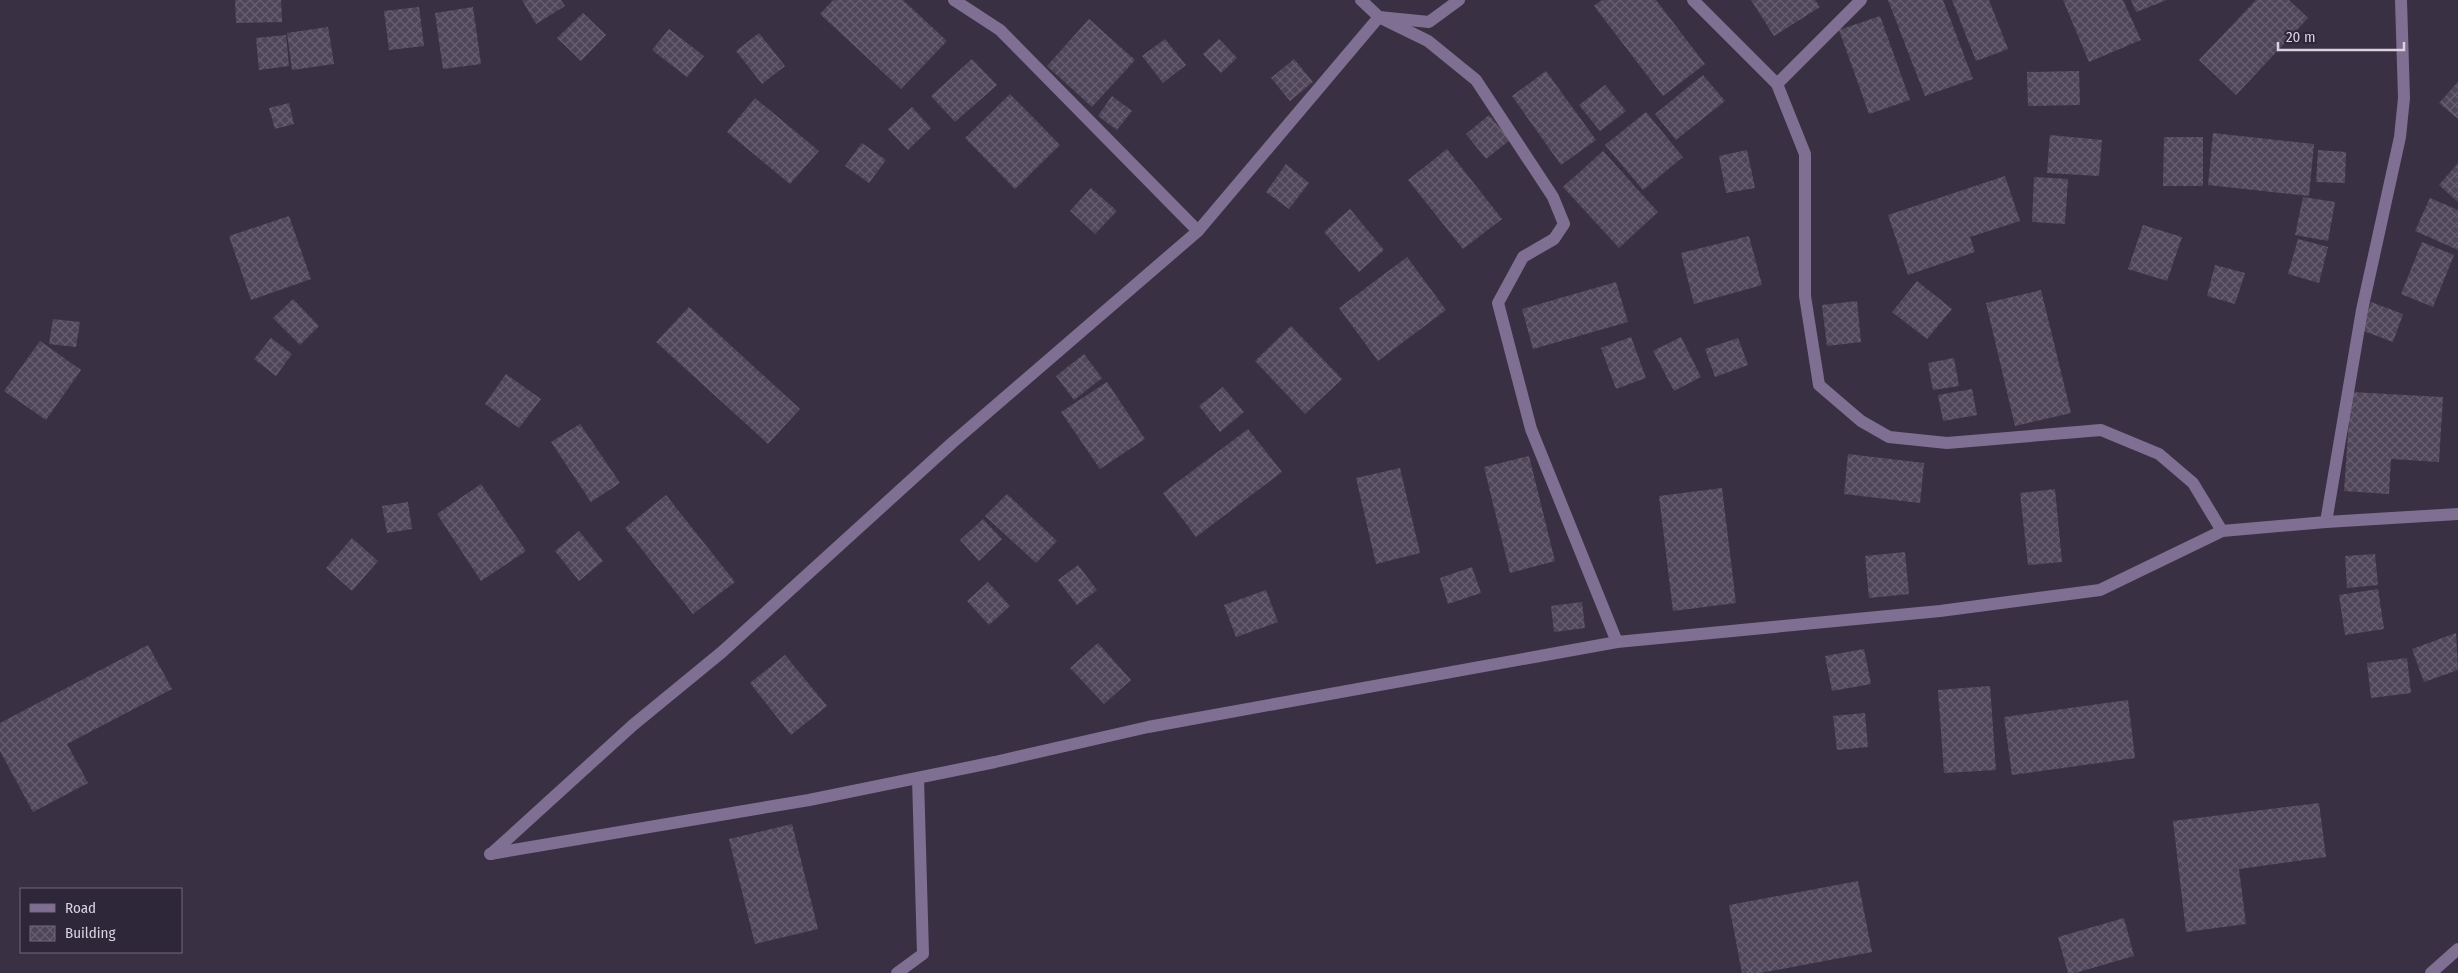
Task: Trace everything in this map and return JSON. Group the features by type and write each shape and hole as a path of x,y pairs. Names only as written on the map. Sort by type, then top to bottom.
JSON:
{"street":[{"path":"954,0 1000,30 1198,232"},
{"path":"1361,0 1379,17 1428,41 1476,80 1552,197 1564,224 1554,239 1523,257 1498,303 1531,429 1617,642"},
{"path":"1379,17 1429,22 1458,0"},
{"path":"1693,0 1777,84 1804,154 1805,296 1819,385 1861,421 1889,437 1947,443 2101,430 2159,454 2193,483 2222,531"},
{"path":"1777,84 1861,0"},
{"path":"2326,522 2362,310 2400,137 2404,98 2401,0"},
{"path":"1379,17 1198,232 952,443 722,652 633,725 490,854 809,800 1148,727 1617,642 1940,611 2100,590 2222,531 2326,522 2458,514"},
{"path":"897,973 923,954 918,778"},
{"path":"2431,973 2458,949"}],"building":[{"path":"235,0 281,0 282,22 236,23"},
{"path":"522,0 561,0 565,6 536,24"},
{"path":"833,0 903,0 947,41 901,89 820,14"},
{"path":"1602,0 1656,0 1705,64 1663,96 1594,6"},
{"path":"1751,0 1815,0 1820,7 1774,36"},
{"path":"1888,0 1943,0 1973,79 1925,96"},
{"path":"1952,0 1989,0 2008,49 1976,61"},
{"path":"2063,0 2123,0 2141,40 2089,62"},
{"path":"2131,0 2167,0 2136,12"},
{"path":"2256,0 2289,0 2308,18 2236,95 2199,60"},
{"path":"419,7 424,46 389,50 384,11"},
{"path":"473,7 481,64 443,69 435,13"},
{"path":"583,13 606,35 581,61 557,38"},
{"path":"1880,16 1910,100 1869,114 1839,30"},
{"path":"1089,19 1135,60 1092,107 1047,66"},
{"path":"328,27 334,64 292,70 287,33"},
{"path":"669,29 704,56 687,77 652,50"},
{"path":"759,33 785,66 762,84 736,51"},
{"path":"286,35 289,66 259,70 256,38"},
{"path":"1165,39 1186,65 1163,83 1142,56"},
{"path":"1219,39 1237,58 1221,73 1203,54"},
{"path":"972,59 997,85 955,122 931,96"},
{"path":"1294,59 1313,82 1290,101 1271,78"},
{"path":"1546,71 1596,140 1561,165 1512,96"},
{"path":"2079,71 2080,105 2028,106 2027,72"},
{"path":"1703,75 1725,101 1676,140 1655,114"},
{"path":"2458,82 2458,119 2439,103"},
{"path":"1605,85 1626,111 1600,131 1579,105"},
{"path":"1010,94 1060,145 1015,189 965,138"},
{"path":"1112,96 1132,111 1117,130 1098,116"},
{"path":"755,98 819,151 790,184 727,132"},
{"path":"289,103 294,124 275,129 269,108"},
{"path":"912,107 931,128 908,150 888,129"},
{"path":"1646,112 1683,157 1643,190 1605,145"},
{"path":"1489,115 1510,140 1486,159 1466,134"},
{"path":"2213,133 2314,144 2309,196 2208,185"},
{"path":"2050,135 2102,140 2099,176 2047,173"},
{"path":"2164,137 2203,137 2203,186 2163,186"},
{"path":"862,143 886,160 869,183 845,166"},
{"path":"1447,149 1502,219 1463,249 1408,180"},
{"path":"1747,150 1755,188 1726,193 1719,156"},
{"path":"2318,150 2346,152 2345,183 2316,182"},
{"path":"1603,151 1658,212 1619,248 1563,187"},
{"path":"2458,163 2458,202 2439,185"},
{"path":"1286,164 1309,183 1289,209 1266,192"},
{"path":"2005,176 2020,221 1970,237 1975,252 1908,275 1888,215"},
{"path":"2034,177 2068,179 2065,224 2032,222"},
{"path":"1091,188 1117,211 1095,234 1070,211"},
{"path":"2303,197 2335,202 2328,241 2295,235"},
{"path":"2430,198 2458,210 2458,250 2415,231"},
{"path":"1350,209 1384,250 1359,272 1324,232"},
{"path":"289,216 311,279 251,300 229,236"},
{"path":"2143,225 2182,237 2167,281 2128,269"},
{"path":"1749,236 1762,285 1694,304 1681,253"},
{"path":"2298,239 2328,247 2319,283 2288,274"},
{"path":"2422,242 2454,255 2433,307 2401,294"},
{"path":"1407,257 1446,310 1378,361 1339,308"},
{"path":"2215,265 2245,273 2235,304 2207,296"},
{"path":"1917,281 1952,309 1927,339 1892,312"},
{"path":"1616,282 1628,322 1533,349 1522,309"},
{"path":"2041,290 2071,413 2015,426 1986,303"},
{"path":"293,299 319,326 300,345 273,318"},
{"path":"1857,301 1861,342 1827,346 1822,305"},
{"path":"2371,302 2403,314 2393,342 2361,330"},
{"path":"689,307 800,409 768,444 656,342"},
{"path":"53,319 80,322 76,347 49,344"},
{"path":"1291,326 1342,379 1305,414 1255,361"},
{"path":"1631,337 1646,378 1616,389 1601,348"},
{"path":"1681,337 1701,377 1674,391 1653,351"},
{"path":"271,338 292,354 276,376 254,359"},
{"path":"1738,338 1748,365 1715,377 1705,349"},
{"path":"40,341 81,370 46,420 4,391"},
{"path":"1084,354 1102,378 1074,400 1056,376"},
{"path":"1954,358 1959,386 1933,390 1928,363"},
{"path":"506,374 541,399 519,428 485,404"},
{"path":"1107,382 1145,439 1100,469 1061,412"},
{"path":"1223,387 1244,412 1220,432 1199,406"},
{"path":"1972,389 1977,415 1943,421 1938,395"},
{"path":"2351,392 2443,397 2439,462 2391,459 2389,494 2344,491"},
{"path":"580,424 620,483 591,502 551,442"},
{"path":"1248,429 1282,472 1196,537 1163,493"},
{"path":"1848,454 1924,463 1920,503 1844,494"},
{"path":"1529,456 1555,561 1510,573 1484,467"},
{"path":"1400,468 1420,553 1376,564 1356,478"},
{"path":"481,484 526,551 481,581 437,514"},
{"path":"1722,488 1736,603 1673,611 1659,496"},
{"path":"2055,489 2062,562 2028,565 2020,493"},
{"path":"1007,494 1057,541 1036,563 985,516"},
{"path":"666,495 735,582 693,614 625,528"},
{"path":"408,502 412,529 387,533 382,506"},
{"path":"983,519 1002,539 979,561 960,540"},
{"path":"579,531 603,561 579,581 555,551"},
{"path":"352,538 378,561 352,591 326,568"},
{"path":"1905,552 1909,594 1869,598 1865,556"},
{"path":"2375,554 2378,585 2347,588 2345,556"},
{"path":"1078,565 1097,590 1077,605 1058,580"},
{"path":"1472,567 1481,593 1448,604 1440,578"},
{"path":"988,582 1010,606 989,625 967,601"},
{"path":"2378,589 2384,629 2345,635 2339,595"},
{"path":"1266,590 1278,622 1236,637 1224,605"},
{"path":"1582,602 1585,628 1554,632 1551,606"},
{"path":"2456,633 2458,670 2424,682 2412,649"},
{"path":"1098,643 1131,680 1104,704 1070,668"},
{"path":"148,645 172,689 67,744 88,783 33,812 0,751 0,723"},
{"path":"1864,649 1871,684 1832,691 1825,656"},
{"path":"785,655 827,706 791,735 750,683"},
{"path":"2407,658 2411,693 2371,698 2367,663"},
{"path":"1990,686 1996,770 1944,773 1938,690"},
{"path":"2128,700 2135,758 2012,775 2004,717"},
{"path":"1865,713 1868,747 1837,750 1833,716"},
{"path":"2319,803 2326,857 2239,869 2246,924 2186,932 2173,821"},
{"path":"792,824 818,929 755,944 729,839"},
{"path":"1858,881 1872,952 1760,973 1742,973 1729,905"},
{"path":"2124,918 2134,956 2075,973 2068,973 2058,937"}]}
